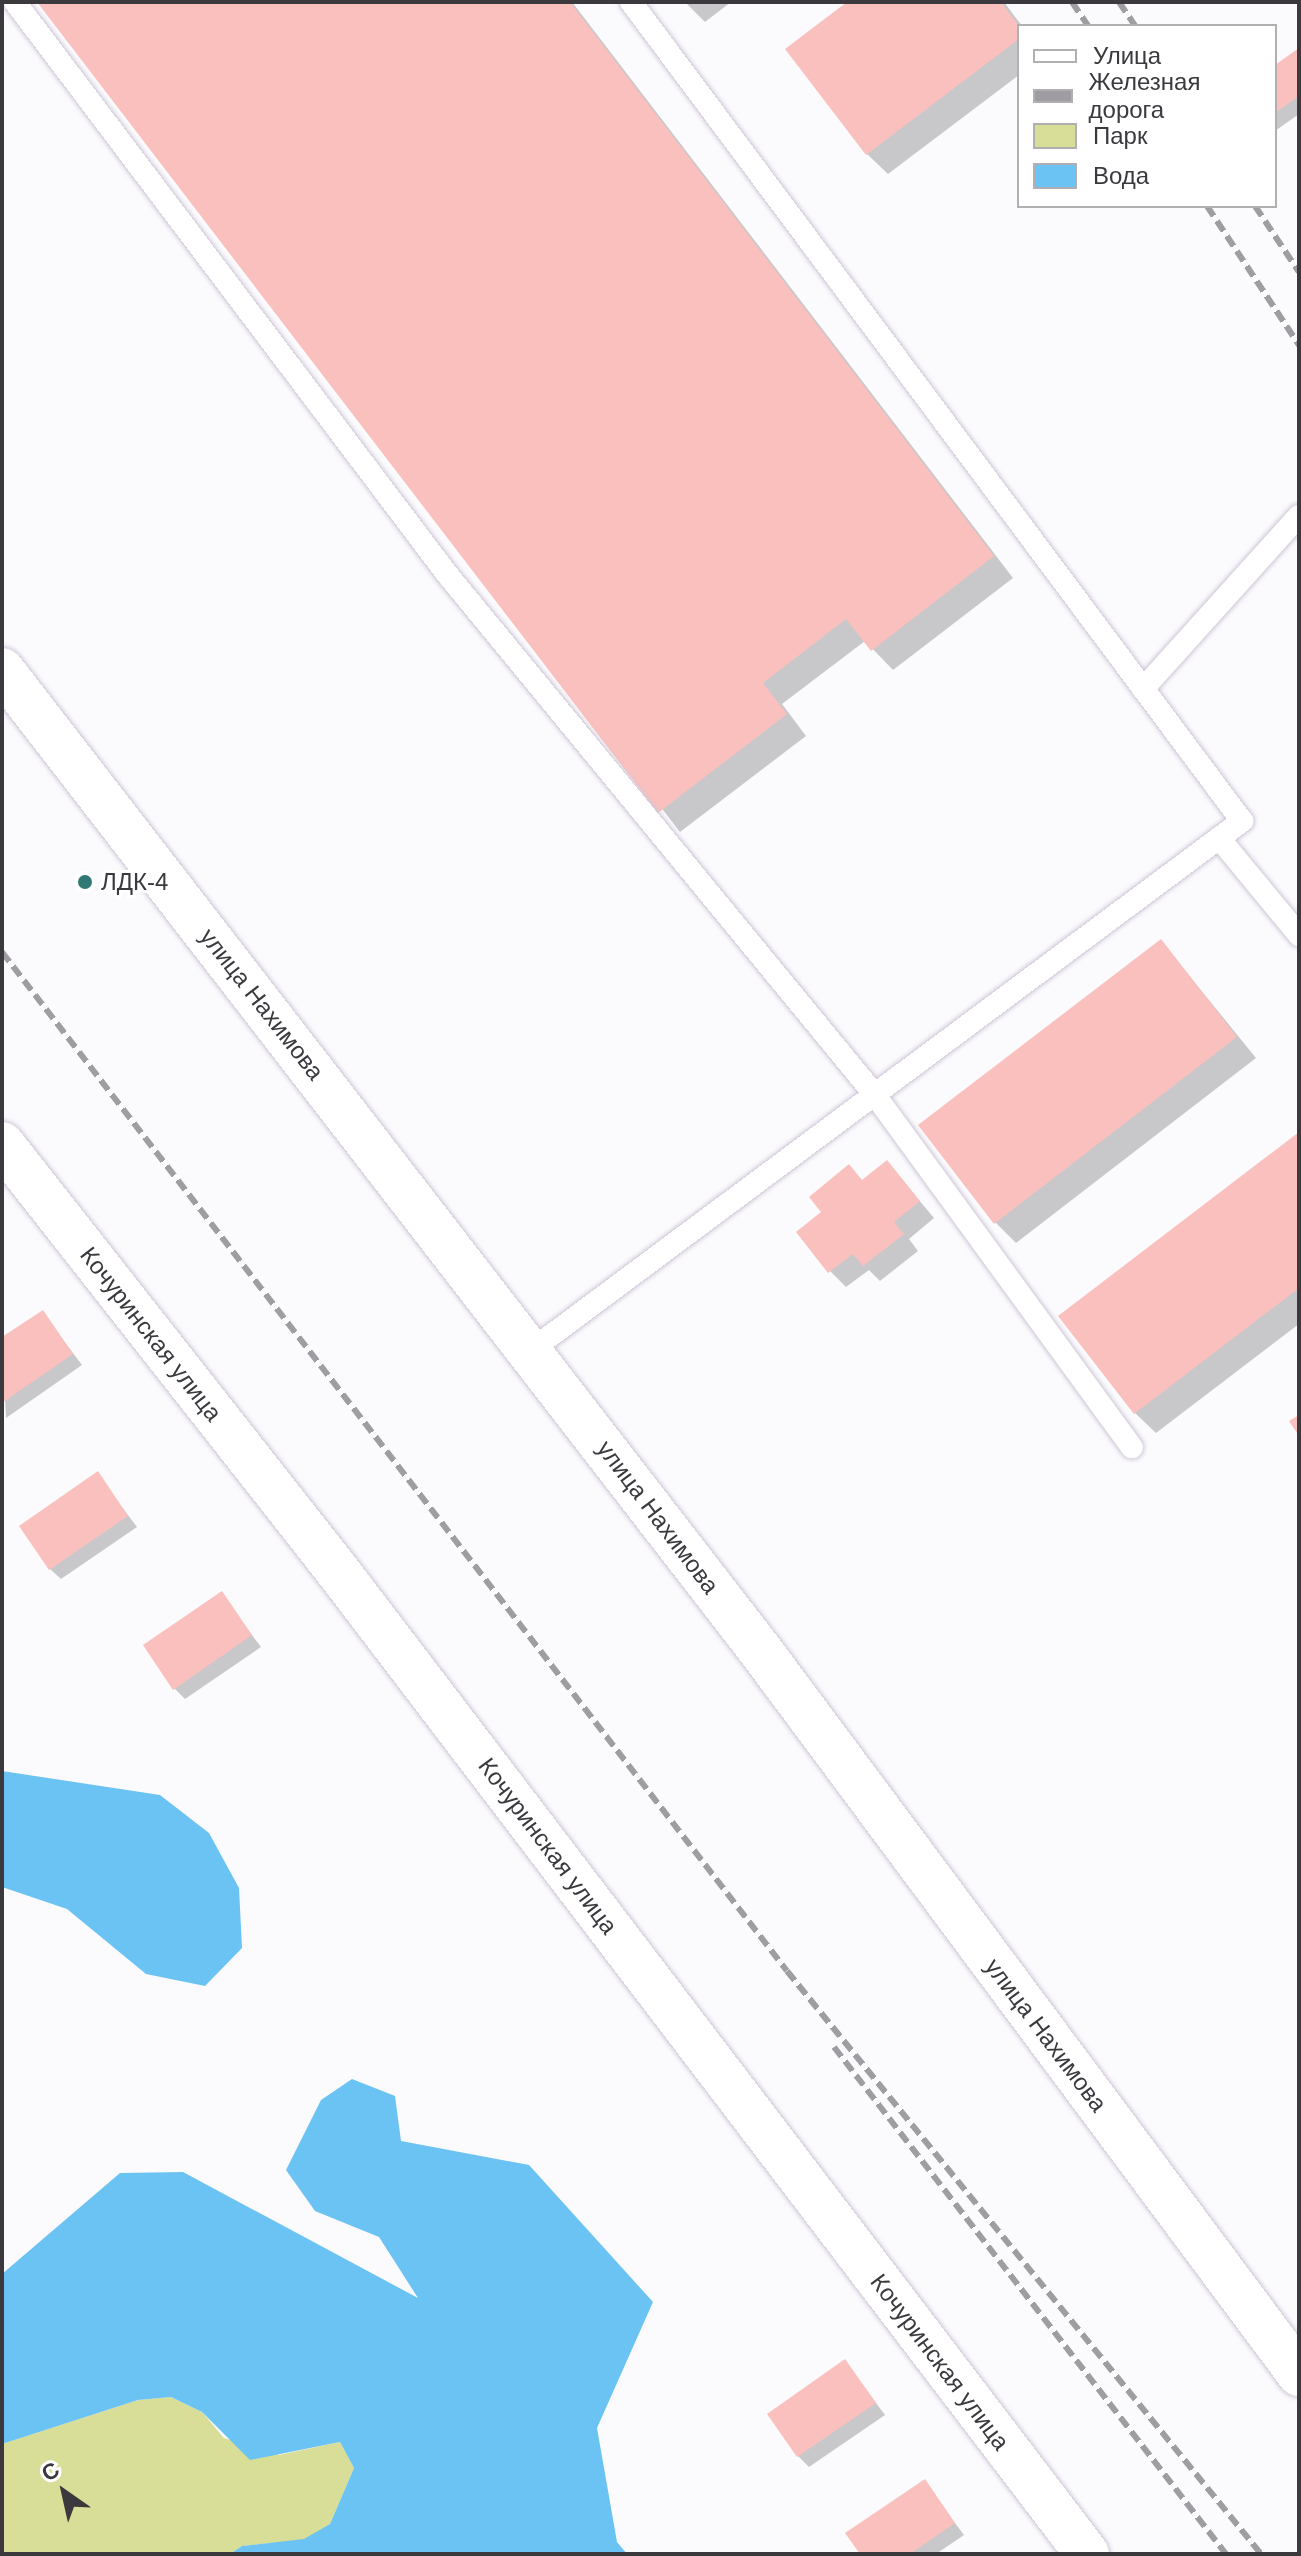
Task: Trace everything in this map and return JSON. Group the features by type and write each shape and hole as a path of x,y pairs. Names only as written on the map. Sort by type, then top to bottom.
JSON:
{"main road":[{"name":"улица Нахимова","path":"2,670 530,1351 1299,2374"},
{"name":"Кочуринская улица","path":"2,1144 340,1574 1087,2554"}],"lane":[{"path":"15,2 447,574 875,1095 1132,1447"},
{"path":"530,1351 1242,821 631,2"},
{"path":"1143,689 1299,516"},
{"path":"1219,838 1299,935"}],"green space":[{"path":"171,2397 202,2412 224,2438 279,2455 340,2442 354,2468 330,2524 304,2540 242,2546 230,2554 2,2554 2,2444 138,2400"}],"water":[{"path":"2,1771 160,1795 209,1833 239,1888 242,1948 205,1986 146,1974 67,1909 2,1887"},
{"path":"352,2079 395,2096 401,2141 529,2165 653,2302 597,2428 617,2542 627,2554 230,2554 242,2546 304,2539 330,2524 354,2468 340,2442 250,2460 202,2412 171,2397 138,2400 2,2444 2,2274 120,2173 183,2172 418,2298 379,2237 315,2211 286,2170 321,2100"}],"building":[{"path":"37,2 570,2 994,556 871,651 846,619 763,683 787,714 658,813"},
{"path":"847,2 1001,2 1018,24 1017,41 866,155 785,49"},
{"path":"1299,48 1299,96 1277,112 1277,64"},
{"path":"1161,939 1237,1037 994,1224 918,1125"},
{"path":"1299,1132 1299,1288 1134,1414 1058,1316"},
{"path":"887,1160 920,1201 894,1222 904,1234 863,1266 853,1254 828,1273 796,1232 821,1212 809,1197 849,1164 862,1180"},
{"path":"43,1310 73,1354 2,1403 2,1337"},
{"path":"1299,1415 1299,1436 1289,1421"},
{"path":"98,1471 128,1516 49,1570 19,1526"},
{"path":"222,1591 252,1635 173,1690 143,1645"},
{"path":"845,2359 876,2403 797,2457 767,2414"},
{"path":"925,2479 955,2523 910,2554 860,2554 845,2533"}],"railway":[{"path":"1072,2 1087,24"},
{"path":"1119,2 1134,24"},
{"path":"1208,208 1299,345"},
{"path":"1256,208 1299,272"},
{"path":"2,952 787,1971 1261,2554"},
{"path":"834,2047 1226,2554"}],"place":[{"name":"ЛДК-4","path":"85,882"}]}
